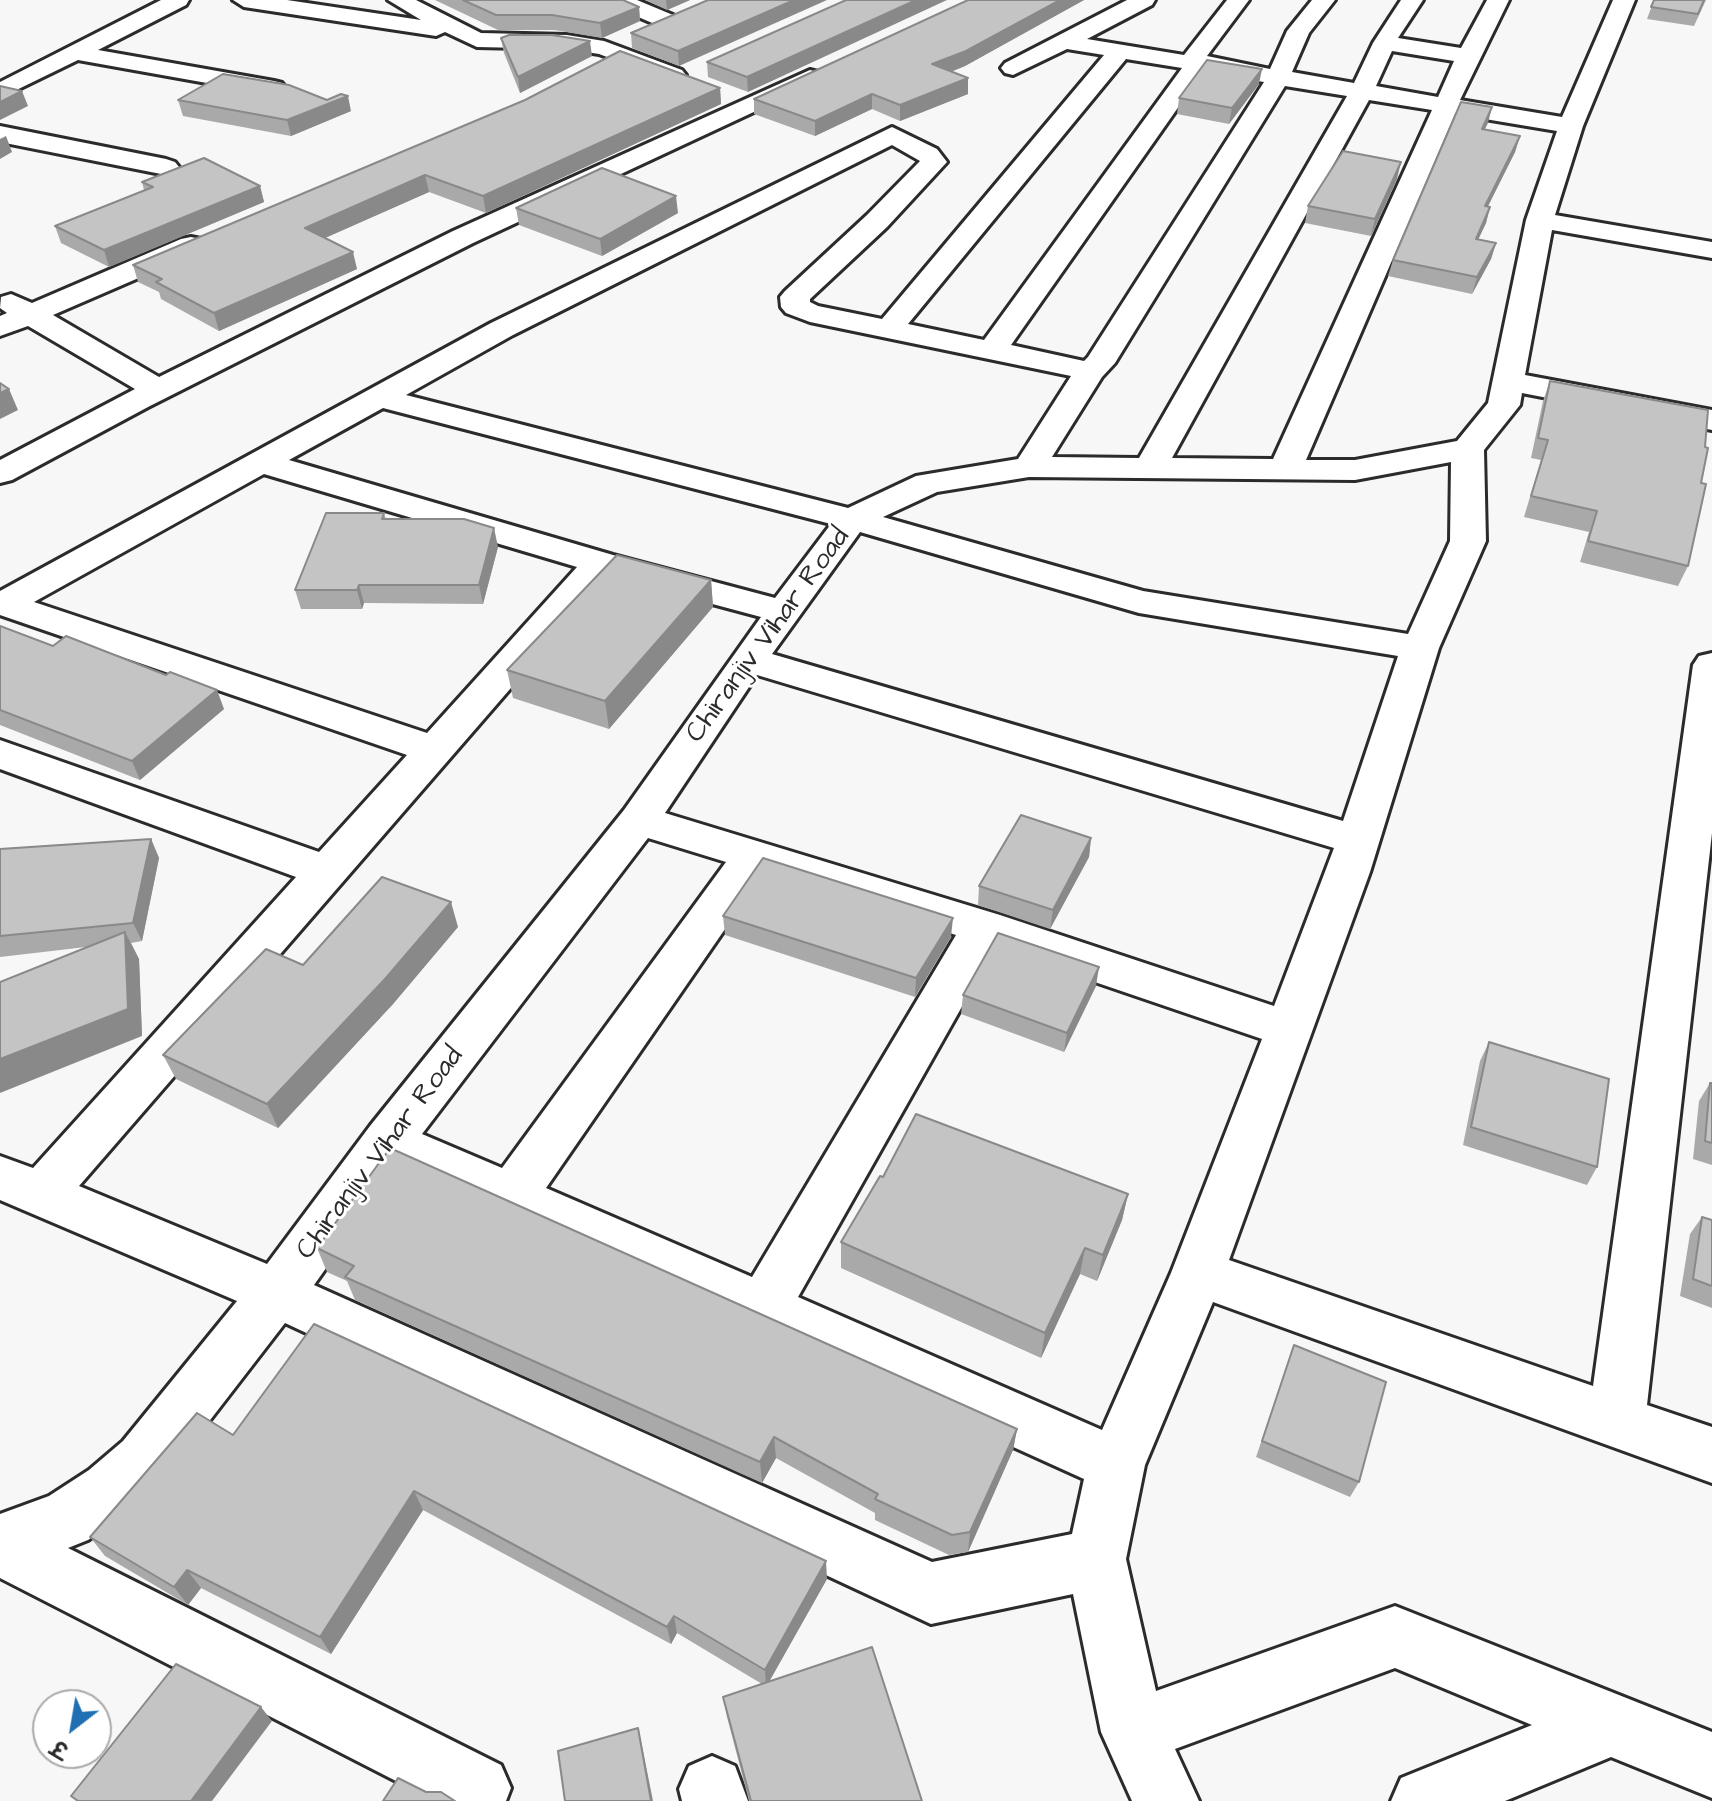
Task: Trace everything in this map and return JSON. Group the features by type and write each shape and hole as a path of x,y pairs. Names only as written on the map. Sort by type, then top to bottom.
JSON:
{"street":[{"path":"0,91 178,0"},
{"path":"244,0 459,33"},
{"path":"399,0 477,40 554,40 617,48 689,76"},
{"path":"618,0 665,20"},
{"path":"1013,68 1144,0"},
{"path":"1198,63 1195,56 1238,0"},
{"path":"1029,467 1090,371 1100,363 1278,76 1298,31 1324,0"},
{"path":"1151,467 1362,90 1384,43 1412,0"},
{"path":"1285,469 1468,56 1498,0"},
{"path":"1166,1801 1133,1732 1096,1559 1116,1465 1198,1273 1358,840 1420,648 1468,541 1468,449 1504,405 1540,220 1571,126 1624,0"},
{"path":"617,48 665,20 690,10"},
{"path":"1066,42 1571,126"},
{"path":"1384,43 1468,56"},
{"path":"889,329 1120,51"},
{"path":"72,52 299,92"},
{"path":"992,350 1198,63"},
{"path":"0,473 157,389 463,237 832,66"},
{"path":"722,93 750,104"},
{"path":"0,134 166,167"},
{"path":"1,605 554,302 892,135 928,154 934,162 877,221 795,297 796,307 810,313 1090,371"},
{"path":"1540,220 1712,250"},
{"path":"0,327 221,233"},
{"path":"0,297 157,389"},
{"path":"1508,381 1712,420"},
{"path":"378,397 852,519 1139,602 1420,648"},
{"name":"Chiranjiv Vihar Road","path":"0,1545 67,1519 110,1490 143,1461 276,1294 388,1141 639,820 748,660 852,519 928,483 1029,467 1355,470 1468,449"},
{"path":"261,462 600,563 783,611"},
{"path":"600,563 326,871 21,1185 210,1263 931,1593 1096,1559"},
{"path":"1,605 433,749"},
{"path":"748,660 1358,840"},
{"path":"1617,1420 1712,665"},
{"path":"0,754 326,871"},
{"path":"639,820 984,927 1290,1030"},
{"path":"512,1195 754,855"},
{"path":"764,1306 984,927"},
{"path":"388,1141 1116,1465"},
{"path":"1198,1273 1712,1455"},
{"path":"0,1545 478,1788"},
{"path":"1133,1732 1395,1637 1712,1765"},
{"path":"1424,1801 1611,1725"}],"building":[{"path":"463,0 623,0 639,7 600,23 552,15 496,15"},
{"path":"708,0 794,0 678,51 631,33"},
{"path":"846,0 916,0 747,77 707,62"},
{"path":"968,0 1060,0 966,51 932,64 968,78 900,105 872,94 815,121 754,99"},
{"path":"1654,0 1704,0 1698,14 1651,7"},
{"path":"509,35 552,35 590,41 518,77 501,38"},
{"path":"620,51 720,88 483,196 425,175 305,228 353,252 214,313 156,282 162,279 133,265 525,100"},
{"path":"1207,60 1262,69 1232,108 1179,98"},
{"path":"223,74 289,85 327,100 341,94 348,96 287,120 178,100"},
{"path":"0,86 22,91 0,102"},
{"path":"1461,102 1492,107 1482,129 1520,136 1485,206 1490,207 1476,239 1496,243 1477,277 1393,260"},
{"path":"1343,151 1401,162 1375,219 1308,206"},
{"path":"204,158 260,186 104,250 55,226 153,187 142,182"},
{"path":"602,168 676,196 600,239 516,208"},
{"path":"1550,381 1708,410 1705,447 1708,448 1701,483 1706,484 1688,566 1588,541 1597,511 1531,496 1548,440 1538,438"},
{"path":"0,383 9,389 0,393"},
{"path":"326,513 384,513 382,519 464,519 494,528 479,585 359,585 357,590 295,590"},
{"path":"617,555 711,580 605,701 507,670"},
{"path":"0,626 53,646 66,636 166,675 170,672 217,690 132,761 0,710"},
{"path":"1021,815 1091,838 1053,910 979,886"},
{"path":"151,839 133,923 0,936 0,849"},
{"path":"763,858 953,918 916,978 723,916"},
{"path":"382,877 451,902 385,979 267,1104 163,1055 266,949 303,965"},
{"path":"125,932 128,1009 0,1059 0,982"},
{"path":"998,933 1099,967 1067,1033 963,995"},
{"path":"1489,1042 1609,1079 1597,1167 1471,1127"},
{"path":"1712,1083 1712,1143 1705,1141"},
{"path":"916,1114 1128,1194 1103,1255 1085,1248 1045,1333 841,1242 880,1176 883,1177"},
{"path":"390,1148 1017,1429 970,1532 952,1535 875,1499 878,1494 774,1437 760,1462 345,1277 354,1266 317,1248"},
{"path":"1702,1217 1712,1220 1712,1286 1693,1279"},
{"path":"314,1324 826,1561 765,1670 674,1616 667,1627 414,1491 320,1637 187,1570 174,1587 90,1537 197,1413 233,1435"},
{"path":"1294,1345 1386,1382 1359,1482 1262,1441"},
{"path":"872,1647 922,1801 751,1801 723,1697"},
{"path":"176,1664 261,1707 191,1801 78,1801 71,1796 92,1769 112,1769 112,1744"},
{"path":"638,1728 651,1801 565,1801 558,1751"},
{"path":"398,1778 426,1792 441,1792 455,1801 383,1801"}]}
